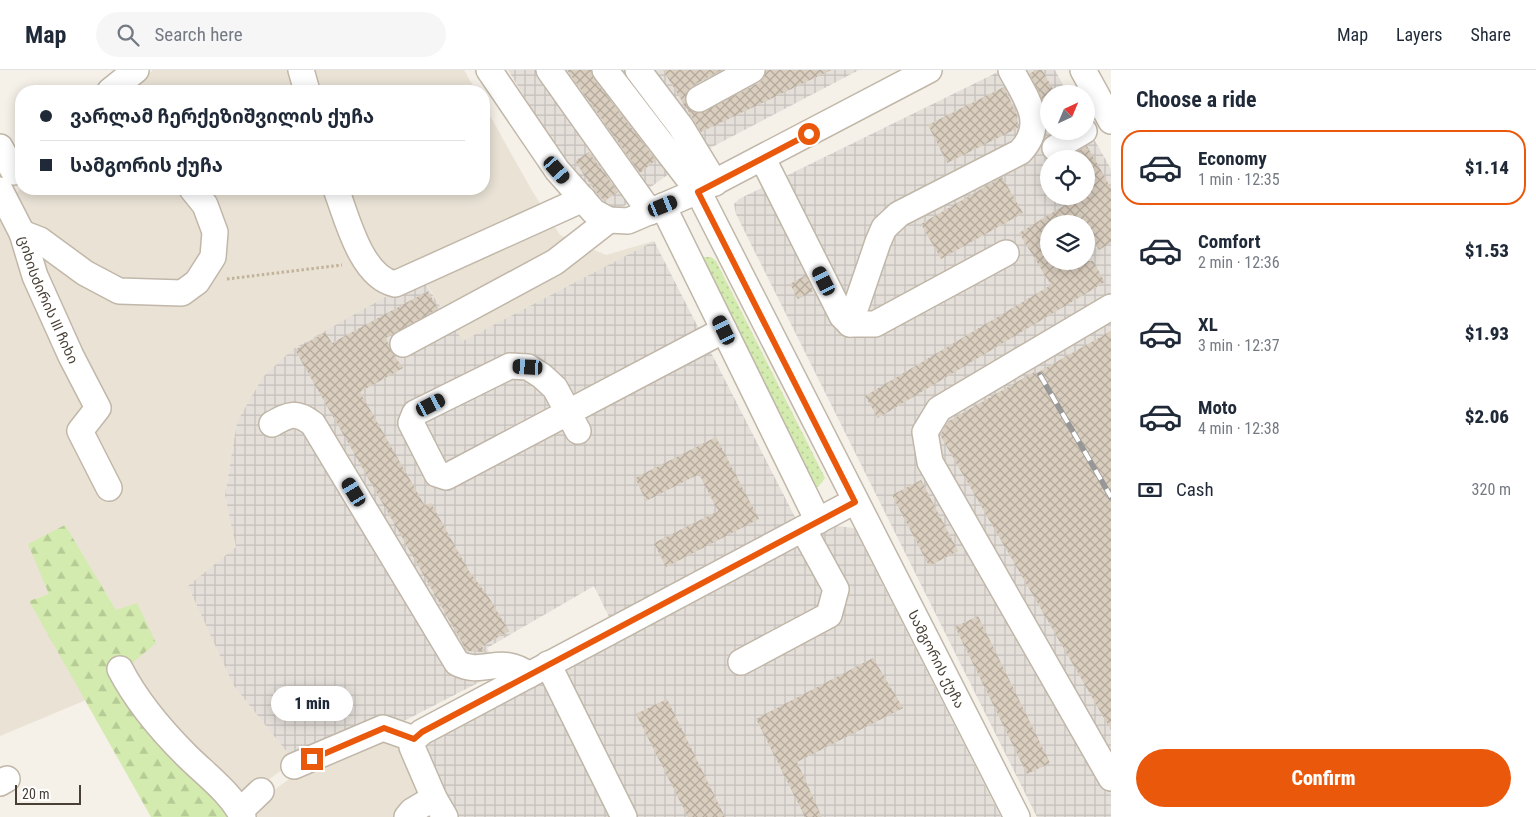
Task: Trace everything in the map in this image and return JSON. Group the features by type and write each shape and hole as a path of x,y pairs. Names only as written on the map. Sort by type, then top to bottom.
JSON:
{"street":[{"path":"301,70 305,85"},
{"path":"489,70 557,170 594,212 609,220 628,221 707,187 929,70"},
{"path":"549,70 656,209 724,330 811,525 836,589 828,615 741,662"},
{"path":"606,70 707,187"},
{"path":"638,70 681,127 707,187"},
{"path":"699,99 752,70"},
{"path":"850,324 884,228 899,214 1020,152 1030,142 1034,127 1031,107 1011,70"},
{"path":"1083,70 1110,119 1095,126"},
{"path":"122,85 136,78"},
{"path":"1055,148 1069,140"},
{"name":"ციხისძირის III ჩიხი","path":"0,146 35,276 71,356 98,408 80,431 109,488"},
{"path":"763,158 842,316 850,324 875,324 1006,253"},
{"name":"სამგორის ქუჩა","path":"707,187 855,502 1017,817"},
{"path":"22,233 40,240 85,273 119,290 171,294 182,293 197,282 213,257 215,232 205,206 197,195"},
{"path":"338,195 365,262 382,279 395,284 583,200"},
{"path":"402,344 555,262 609,220"},
{"path":"1111,307 939,409 926,432 930,462 1111,778"},
{"path":"573,422 554,388 542,376 528,367 510,366 415,413 411,423 436,474 446,477 573,422 724,330"},
{"path":"272,424 286,416 302,415 313,424 457,663 474,669 511,664 538,669 624,817"},
{"path":"407,817 412,811 440,808 412,747 414,739 422,732 855,502"},
{"path":"120,669 132,692 185,754 223,788 242,814 261,791"},
{"path":"294,766 384,728 414,739"}],"path":[{"path":"197,282 365,262"}],"shaded area":[{"path":"153,70 464,70 473,85 136,85"},
{"path":"508,70 859,70 691,158 623,207 602,208 588,202"},
{"path":"1002,70 1055,70 1063,85 1040,85 1040,140 1095,140 1111,169 1111,817 1037,817 736,214 734,204 739,199"},
{"path":"490,116 531,189 560,235 606,255 654,241 463,342 422,277 237,422 225,495 237,547 234,686 294,761 226,811 132,708 116,610 65,526 49,594 29,601 86,700 0,736 0,210 15,194 490,195"},
{"path":"654,241 796,519 610,619 594,586 487,648 499,672 402,722 294,761 234,686 188,586 236,547 225,495 237,422 263,377 293,349 421,277 463,341"},
{"path":"837,526 854,528 1001,817 450,817 419,746"},
{"path":"385,734 399,741 438,817 255,817 253,813 265,797 300,771"}],"green space":[{"path":"704,257 711,257 716,261 825,478 818,487 813,487 701,262"},
{"path":"65,525 116,610 137,603 156,643 118,675 230,817 151,817 29,601 49,594 28,544"}],"building":[{"path":"567,70 591,70 594,79 656,160 640,173"},
{"path":"663,70 722,70 692,86 687,92 685,99 687,106 692,111 699,113 759,83 764,77 766,70 831,70 701,132"},
{"path":"1036,70 1042,70 1051,85 1040,85 1040,94 1029,74"},
{"path":"1004,87 1017,115 1018,128 947,163 928,125"},
{"path":"1087,146 1089,150 1080,150"},
{"path":"589,152 618,192 604,201 575,161"},
{"path":"1095,160 1111,188 1111,243 1099,250 1095,242 1095,215 1049,215 1065,205 1095,205"},
{"path":"1002,177 1023,213 941,259 921,224"},
{"path":"1040,220 1040,267 1019,233"},
{"path":"1095,264 1105,282 878,418 865,396 1051,285 1042,270 1095,270"},
{"path":"806,275 813,291 798,299 790,284"},
{"path":"428,291 438,309 386,338 391,351 403,368 360,392 425,506 431,503 469,571 488,596 509,631 482,646 485,652 467,651 295,350 325,332 332,343"},
{"path":"1111,331 1111,730 940,435 949,421 1034,372 1035,374"},
{"path":"716,437 759,519 666,567 654,543 718,511 699,474 646,501 635,478"},
{"path":"921,480 958,551 929,566 892,495"},
{"path":"978,616 1050,763 1027,774 955,627"},
{"path":"873,658 903,708 797,762 822,817 805,817 756,719"},
{"path":"667,699 725,817 688,817 636,714"}],"railway":[{"path":"1040,375 1111,497"}],"route":[{"path":"312,759 384,728 392,729 414,739 422,732 548,664 855,502 698,192 809,134"}]}
